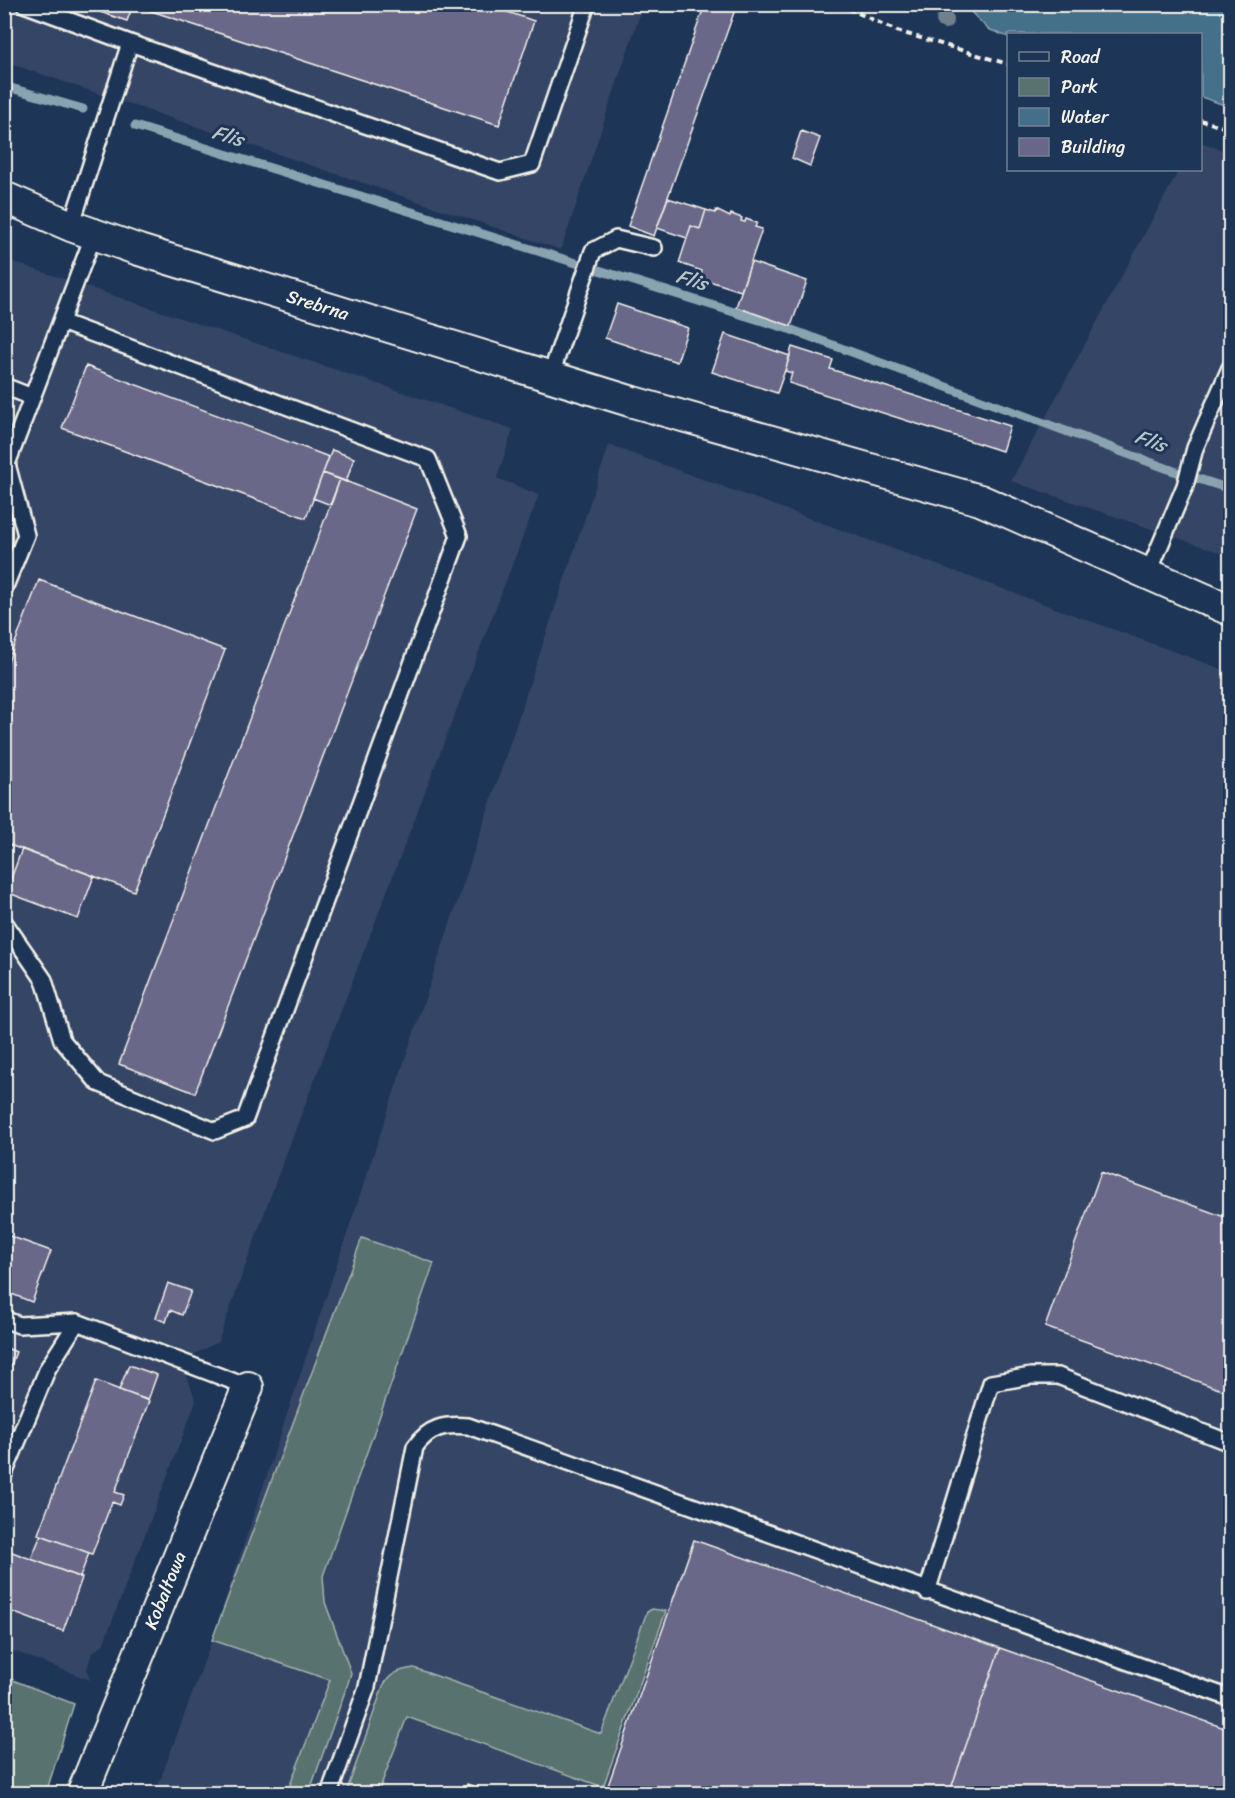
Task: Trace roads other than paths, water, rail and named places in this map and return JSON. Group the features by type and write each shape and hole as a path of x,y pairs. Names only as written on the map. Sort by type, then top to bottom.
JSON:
{"street":[{"name":"Srebrna","path":"4,197 83,230 550,377 980,500 1230,610"},
{"name":"Kobaltowa","path":"82,1794 248,1387"}],"lane":[{"path":"24,4 500,172 532,164 587,4"},
{"path":"4,589 26,535 7,464 61,322 130,43"},
{"path":"550,377 593,250 616,238 654,248"},
{"path":"4,922 44,980 62,1041 98,1083 215,1131 245,1119 459,536 428,459 61,322"},
{"path":"1148,574 1185,486 1193,456 1230,368"},
{"path":"4,386 32,397"},
{"path":"4,1320 19,1325 76,1322 248,1387"},
{"path":"4,1474 48,1368 76,1322"},
{"path":"927,1592 991,1383 1031,1377 1058,1376 1230,1443"},
{"path":"329,1794 367,1688 416,1447 424,1434 451,1424 468,1426 927,1592 1230,1698"}],"water":[{"path":"964,5 1230,5 1230,107 1202,97 1202,33 1007,33 1007,37 988,29"}],"waterway":[{"name":"Flis","path":"4,86 83,109"},
{"name":"Flis","path":"135,126 792,330 1174,471 1230,489"}]}
